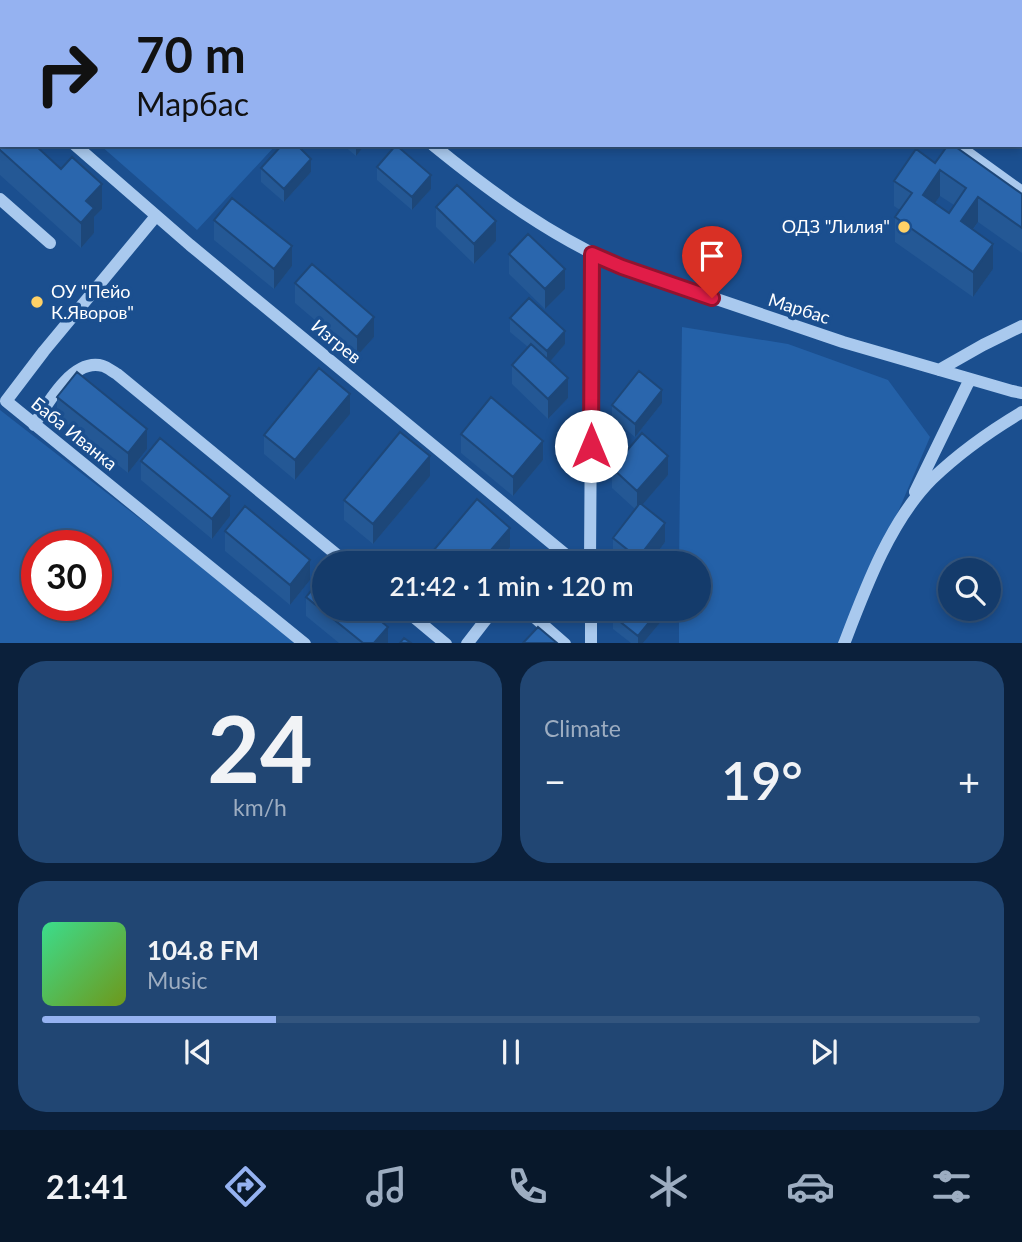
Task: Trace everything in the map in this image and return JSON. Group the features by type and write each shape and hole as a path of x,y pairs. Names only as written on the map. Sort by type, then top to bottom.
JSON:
{"street":[{"name":"Изгрев","path":"77,147 156,216 561,551"},
{"name":"Марбас","path":"435,147 532,220 592,254 622,267 842,342 1022,393"},
{"path":"960,147 1022,192"},
{"path":"0,199 50,243"},
{"name":"Баба Иванка","path":"156,216 6,401 305,643"},
{"path":"590,551 592,254"},
{"path":"939,370 1022,326"},
{"path":"34,425 53,395 69,377 87,365 103,365 332,551"},
{"path":"844,643 880,555 903,516 970,379"},
{"path":"903,516 930,481 965,450 1022,412"},
{"path":"419,621 446,643"},
{"path":"467,643 484,621"},
{"path":"539,621 565,643"},
{"path":"591,621 591,643"}],"shaded area":[{"path":"102,147 274,147 197,230"},
{"path":"682,327 788,344 888,380 930,437 842,643 679,643 679,621 711,621 711,551 679,551"},
{"path":"0,410 300,643 0,643"}],"building":[{"path":"0,147 37,147 61,169 72,157 102,184 86,201 94,208 81,223 0,150"},
{"path":"280,147 299,147 311,159 284,189 261,168"},
{"path":"394,147 398,147 431,175 412,197 377,167"},
{"path":"947,147 956,147 1022,194 1022,228 978,197 961,221 993,244 973,272 895,217 912,193 894,181 916,149 935,163","holes":["940,170 966,188 949,213 923,195"]},
{"path":"457,185 496,221 474,244 436,207"},
{"path":"232,198 292,246 274,269 214,220"},
{"path":"528,234 565,269 545,289 509,254"},
{"path":"312,264 374,317 357,337 295,283"},
{"path":"529,298 565,331 547,351 510,318"},
{"path":"531,344 568,378 548,399 512,365"},
{"path":"319,368 350,394 295,460 264,435"},
{"path":"639,371 662,390 635,424 612,405"},
{"path":"77,372 147,429 128,453 57,397"},
{"path":"491,397 543,441 513,477 461,434"},
{"path":"400,432 430,456 373,524 344,500"},
{"path":"642,433 668,456 637,491 612,468"},
{"path":"160,438 230,496 212,519 141,461"},
{"path":"477,499 510,528 490,551 433,551"},
{"path":"640,503 665,523 643,551 629,551 613,538"},
{"path":"245,506 310,560 290,585 225,531"},
{"path":"312,590 312,602 306,597"},
{"path":"336,621 381,621 388,627 374,643 363,643"},
{"path":"619,621 650,621 638,636"},
{"path":"538,627 557,643 523,643"}],"place":[{"name":"ОДЗ \"Лилия\"","path":"904,227"},
{"name":"ОУ \"Пейо К.Яворов\"","path":"37,302"}],"route":[{"path":"591,446 592,254 712,298"}]}
